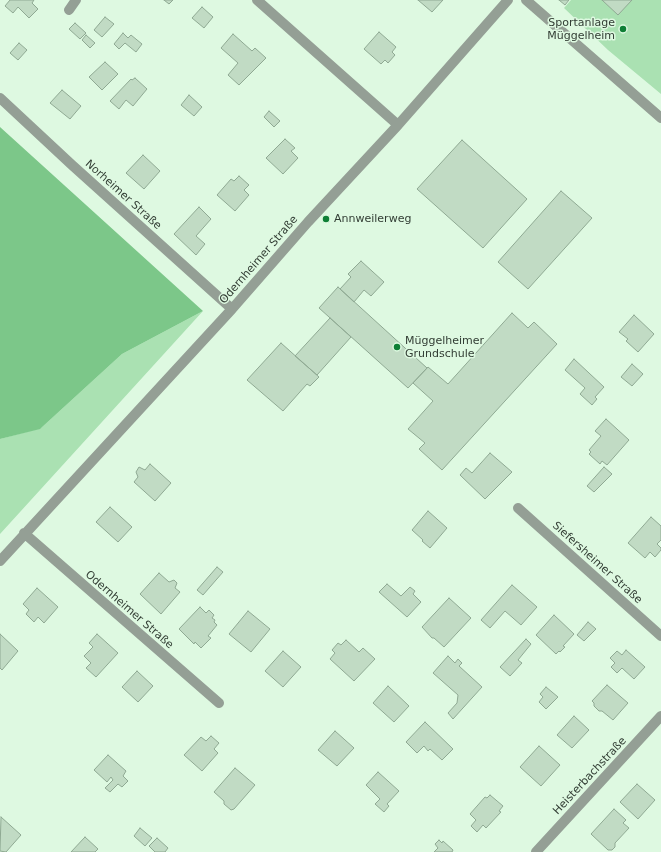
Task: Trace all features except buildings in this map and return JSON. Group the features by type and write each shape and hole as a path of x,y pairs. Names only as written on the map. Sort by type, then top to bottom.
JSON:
{"street":[{"path":"69,10 76,0"},
{"path":"257,0 398,124"},
{"name":"Odernheimer Straße","path":"0,561 24,533 232,309 308,222 398,124 508,0"},
{"path":"526,0 661,118"},
{"name":"Norheimer Straße","path":"0,98 232,309"},
{"name":"Siefersheimer Straße","path":"518,508 661,636"},
{"name":"Odernheimer Straße","path":"24,533 219,704"},
{"name":"Heisterbachstraße","path":"536,852 661,716"}],"green space":[{"name":"Sportanlage Müggelheim","path":"571,0 661,0 661,94 608,50 564,8"},
{"path":"0,127 203,311 122,354 40,429 0,439"},
{"path":"203,311 0,534 0,439 41,428 122,354"}],"place":[{"name":"Sportanlage Müggelheim","path":"623,29"},
{"name":"Annweilerweg","path":"326,219"},
{"name":"Müggelheimer Grundschule","path":"397,347"}]}
